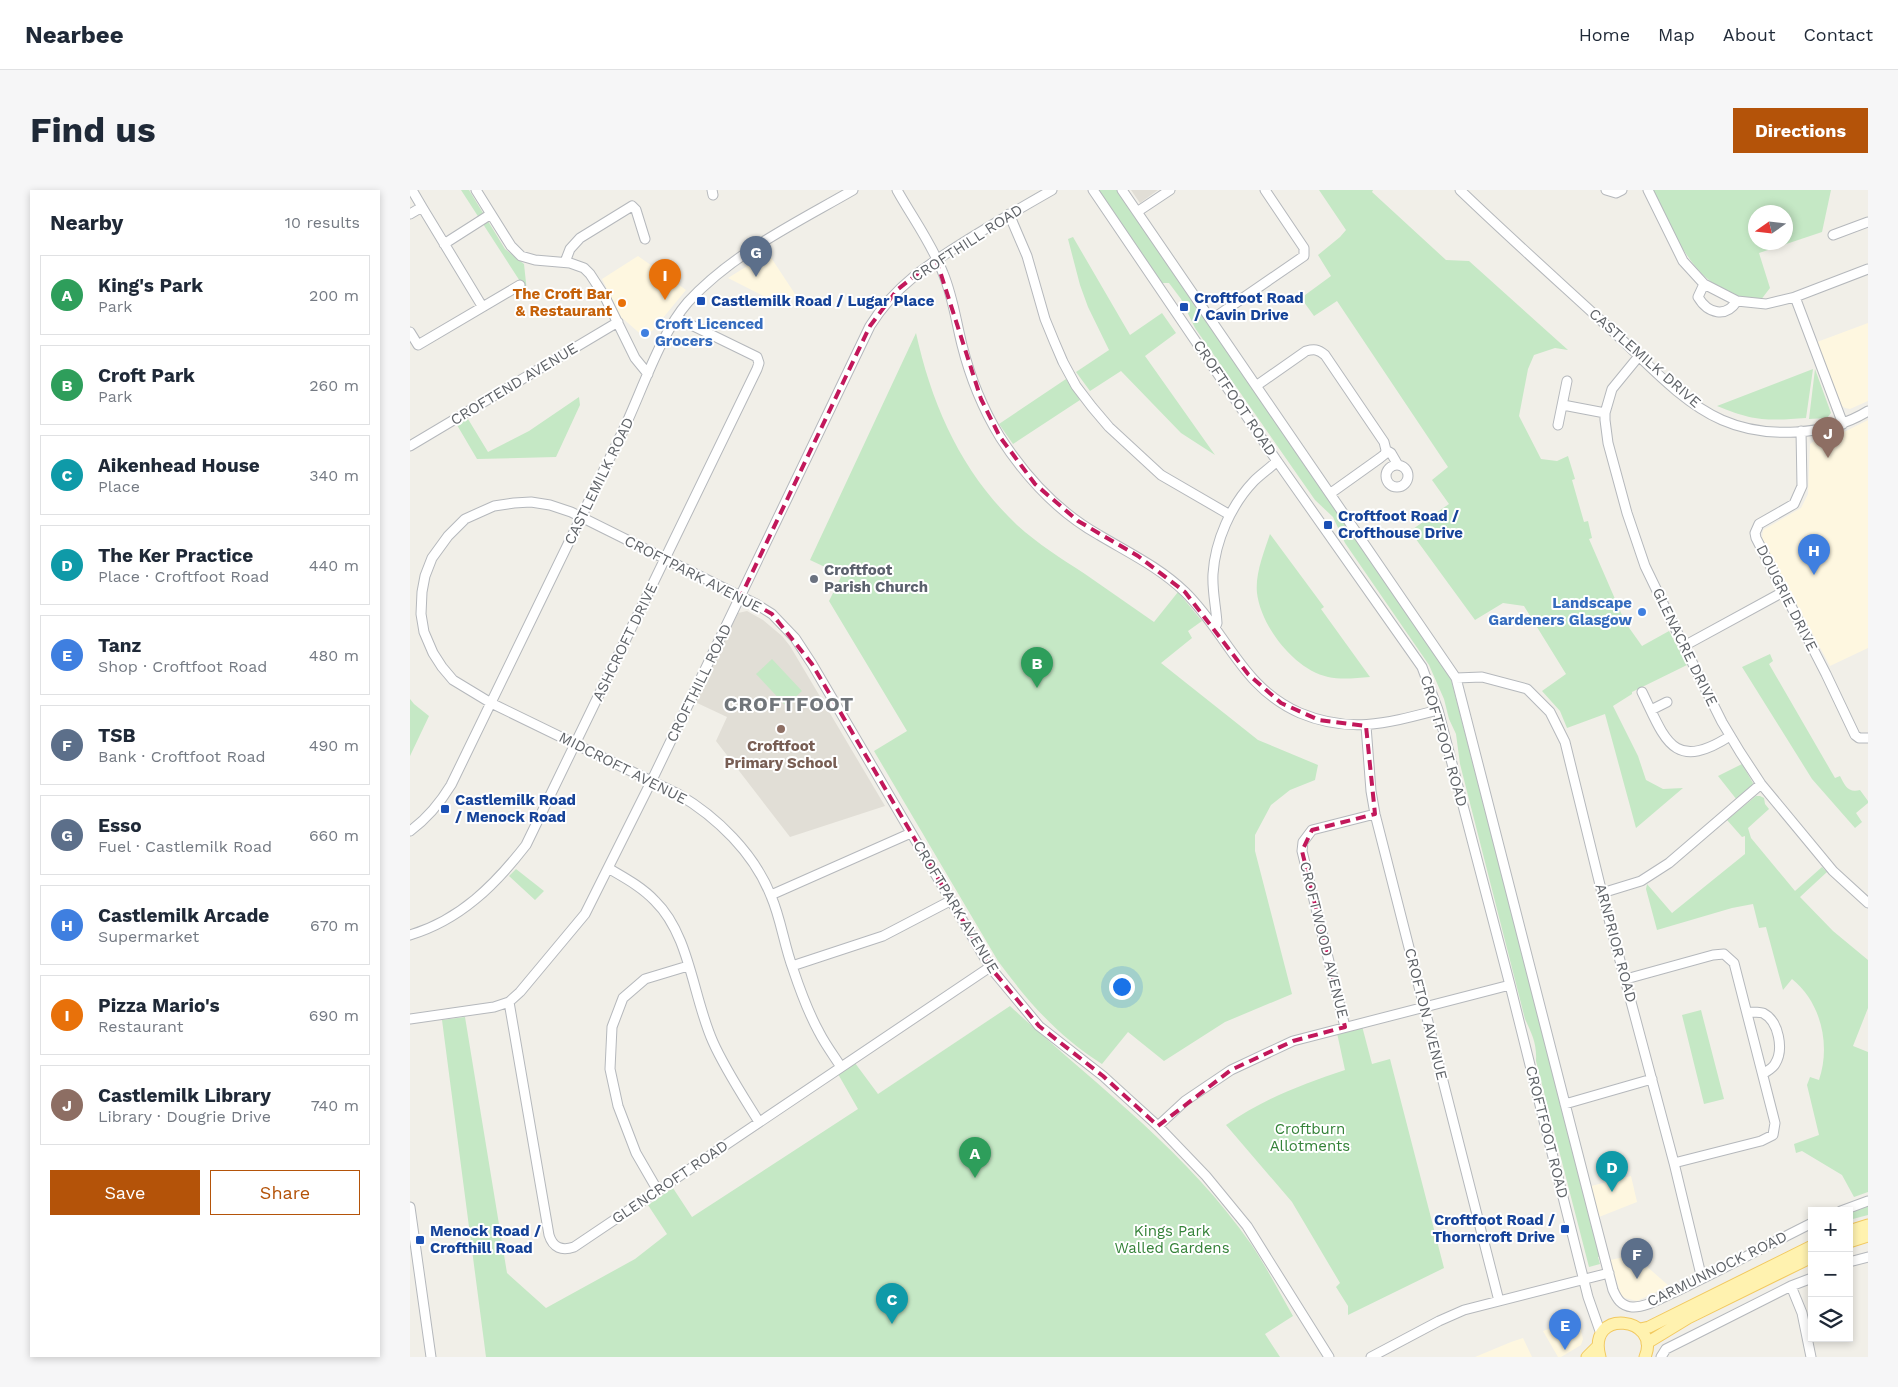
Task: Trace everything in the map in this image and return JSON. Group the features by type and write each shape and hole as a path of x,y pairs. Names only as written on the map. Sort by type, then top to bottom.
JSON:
{"main road":[{"path":"1853,1230 1868,1225"},
{"path":"1853,1241 1868,1236"},
{"name":"CARMUNNOCK ROAD","path":"1640,1329 1808,1248"},
{"name":"CARMUNNOCK ROAD","path":"1647,1344 1688,1318 1808,1259"},
{"path":"1587,1357 1599,1352 1601,1334 1606,1328 1620,1323 1632,1324 1640,1329 1645,1336 1647,1344 1645,1357"}],"street":[{"path":"412,190 482,306"},
{"path":"476,190 510,246 521,256 535,260 565,262 577,265 590,274 605,297 635,358 648,374"},
{"name":"CASTLEMILK ROAD","path":"410,831 425,820 442,799 582,518 648,374 686,304 704,285 728,265 756,246 853,190"},
{"path":"897,190 936,259 953,301 962,344 981,400 993,425 1035,484 1078,521 1098,535 1138,556 1162,572 1185,592 1215,628 1248,674 1261,689 1281,703 1319,720 1366,726 1438,710"},
{"name":"CROFTHILL ROAD","path":"509,1002 520,992 585,914 652,780 870,326 897,290 936,259 1052,190"},
{"name":"CROFTFOOT ROAD","path":"1093,190 1278,461 1422,667 1438,710 1510,985 1588,1297 1601,1334"},
{"name":"CROFTFOOT ROAD","path":"1122,190 1456,678 1613,1290 1621,1304"},
{"path":"1137,212 1170,190"},
{"path":"1211,320 1304,256 1304,248 1265,190"},
{"name":"CASTLEMILK DRIVE","path":"1460,190 1670,384 1697,406 1722,420 1750,428 1801,431 1843,424 1868,411"},
{"path":"1606,190 1616,193 1622,190"},
{"path":"1648,190 1683,261 1704,284 1737,301 1766,304 1795,297 1868,269"},
{"path":"565,262 570,249 580,238 632,206 636,210 645,239"},
{"path":"410,214 422,207"},
{"path":"444,244 492,214"},
{"path":"1009,214 1027,256 1045,319 1076,386 1109,427 1161,475 1230,515"},
{"path":"1833,235 1868,222"},
{"path":"1704,284 1698,297 1705,306 1722,312 1728,311 1737,301"},
{"path":"410,351 482,306 520,285"},
{"path":"1795,297 1843,424"},
{"name":"ASHCROFT DRIVE","path":"410,936 428,930 462,911 506,871 526,845 759,363 756,357 677,318"},
{"name":"CROFTEND AVENUE","path":"410,446 618,322"},
{"path":"410,332 418,345"},
{"path":"1256,386 1306,351 1314,349 1325,355 1384,442 1386,450 1385,454 1380,458 1331,493"},
{"name":"GLENACRE DRIVE","path":"1639,356 1612,389 1605,413 1608,443 1627,513 1645,566 1730,736 1761,784 1833,872 1868,903"},
{"path":"1558,425 1567,381"},
{"path":"1563,405 1605,413"},
{"name":"DOUGRIE DRIVE","path":"1801,431 1802,486 1794,504 1758,524 1755,533 1760,547 1826,674 1855,735 1859,738 1868,738"},
{"path":"1386,450 1391,453 1398,465"},
{"path":"1215,628 1217,624 1213,576 1218,543 1230,515 1241,497 1254,481 1278,461"},
{"name":"CROFTPARK AVENUE","path":"491,703 453,680 433,653 424,632 421,614 424,576 432,558 448,536 465,519 494,506 531,502 550,505 582,518 741,596 772,614 795,638 812,664 990,967 1039,1026 1103,1076 1158,1126 1206,1176 1247,1226 1329,1357"},
{"path":"1684,646 1783,592"},
{"name":"ARNPRIOR ROAD","path":"1456,678 1482,677 1527,689 1550,712 1565,742 1602,893 1674,1163 1702,1279"},
{"path":"1642,692 1663,734 1679,750 1703,751 1730,736"},
{"path":"1651,710 1667,702"},
{"name":"MIDCROFT AVENUE","path":"491,703 652,780 698,805 726,830 747,856 771,895 792,966 819,1032 841,1067"},
{"name":"CROFTON AVENUE","path":"1366,726 1371,791 1375,814 1499,1301"},
{"path":"1602,893 1641,881 1669,863 1761,784"},
{"name":"CROFTWOOD AVENUE","path":"1345,1027 1302,851 1303,842 1312,830 1375,814"},
{"path":"771,895 912,833"},
{"path":"608,868 643,889 657,902 674,927 682,944 713,1042 759,1122"},
{"path":"792,966 883,936 950,901"},
{"path":"1626,979 1713,955 1724,954 1734,963 1747,1012 1775,1123 1772,1135 1761,1140 1674,1163"},
{"path":"658,1191 636,1154 618,1106 610,1069 612,1027 623,998 645,979 688,966"},
{"name":"GLENCROFT ROAD","path":"509,1002 551,1241 559,1249 568,1249 574,1247 658,1191 990,967"},
{"path":"1158,1126 1186,1102 1231,1070 1294,1040 1510,985"},
{"path":"410,1019 494,1007 509,1002"},
{"path":"1747,1012 1763,1013 1772,1022 1779,1036 1779,1055 1775,1066 1763,1074"},
{"path":"1565,1104 1652,1080"},
{"path":"1852,1207 1868,1201"},
{"path":"410,1207 431,1357"},
{"name":"CARMUNNOCK ROAD","path":"1621,1304 1630,1307 1641,1306 1702,1279 1808,1225"},
{"path":"1853,1261 1868,1257"},
{"path":"1371,1357 1464,1310 1609,1273"},
{"path":"1661,1357 1666,1349 1791,1286 1808,1280"},
{"path":"1791,1286 1802,1313 1811,1357"},
{"path":"1595,1317 1611,1325"}],"highlighted area":[{"path":"936,259 981,399 1000,437 1035,484 1078,521 1138,556 1185,592 1248,674 1281,703 1319,720 1366,726 1375,814 1312,830 1302,851 1345,1027 1293,1041 1231,1070 1158,1126 1103,1076 1039,1026 990,967 812,664 772,614 741,596 870,326 897,290"}],"shaded area":[{"path":"1131,190 1158,190 1140,203"},
{"path":"768,253 795,294 787,308 728,278"},
{"path":"638,256 686,290 653,330 644,337 621,317 602,279"},
{"path":"1868,323 1868,401 1850,409 1845,408 1842,406 1817,342"},
{"path":"1868,420 1868,648 1830,666 1762,540 1763,530 1801,508 1808,494 1810,444 1814,441 1840,434"},
{"name":"Croftfoot Primary School","path":"747,611 763,620 782,636 790,646 885,806 790,837 716,741 727,717 695,702 738,613"},
{"path":"1631,1176 1637,1202 1599,1217 1591,1186"},
{"path":"1629,1256 1644,1264 1669,1286 1637,1301 1621,1295 1610,1260"},
{"path":"1578,1318 1583,1339 1581,1345 1558,1357 1543,1331"},
{"path":"1523,1338 1532,1357 1475,1357 1511,1342"}],"green space":[{"path":"461,190 469,190 505,249 524,264 527,292"},
{"path":"1097,190 1117,190 1442,663 1451,679 1600,1257 1598,1257 1600,1264 1589,1267 1536,1061 1535,1044 1525,1019 1460,764 1456,734 1449,719 1444,699 1429,665 1345,543 1333,517 1315,500 1195,328 1181,299 1169,283 1161,283"},
{"path":"1319,190 1373,190 1372,192 1446,260 1469,261 1568,350 1555,348 1534,355 1528,369 1519,416 1541,459 1557,461 1568,456 1575,479 1572,480 1584,522 1588,521 1592,538 1589,539 1625,622 1642,646 1669,631 1687,665 1632,692 1632,694 1613,706 1638,756 1646,780 1663,789 1683,788 1636,828 1605,714 1567,728 1560,711 1542,691 1566,674 1524,606 1503,603 1475,620 1410,531 1449,504 1432,480 1448,467 1337,301 1314,316 1301,298 1331,276 1318,255 1346,230"},
{"path":"1653,190 1831,190 1822,232 1793,242 1793,205 1748,205 1748,250 1768,250 1759,253 1770,288 1760,301 1737,296 1715,285 1692,263 1675,235"},
{"path":"1073,237 1130,335 1162,313 1176,333 1145,356 1215,455 1181,433 1121,371 1090,391 1076,372 1109,350 1088,307 1080,285 1068,239"},
{"path":"916,333 940,412 965,461 998,505 1017,525 1042,545 1154,622 1178,592 1202,621 1188,631 1192,638 1161,663 1258,740 1318,765 1315,780 1290,790 1271,805 1255,835 1255,851 1292,994 1225,1022 1164,1061 1128,1032 1102,1064 1071,1042 1032,1004 998,961 874,751 907,731 829,601 842,575 810,560"},
{"path":"1813,369 1806,418 1760,419 1741,415 1717,406"},
{"path":"1815,369 1831,413 1827,418 1809,419"},
{"path":"1066,379 1080,400 1013,444 999,424"},
{"path":"579,397 580,405 556,457 477,459 457,425 468,419 488,452 529,431"},
{"path":"1270,534 1324,607 1321,609 1370,677 1338,678 1316,673 1292,656 1273,633 1265,619 1257,593 1257,578"},
{"path":"1770,654 1773,661 1769,664 1835,778 1840,776 1847,788 1856,791 1860,790 1868,801 1856,813 1862,822 1855,828 1812,779 1742,667"},
{"path":"772,659 802,691 786,706 756,674"},
{"path":"410,699 429,716 410,756"},
{"path":"1742,764 1753,783 1737,800 1718,776"},
{"path":"1756,796 1764,798 1765,804 1769,809 1748,828 1751,838 1795,891 1822,867 1827,872 1800,897 1833,931 1868,960 1868,1008 1853,1046 1868,1052 1868,1192 1854,1197 1842,1175 1802,1151 1796,1153 1794,1144 1819,1135 1807,1085 1810,1077 1819,1080 1824,1053 1821,1025 1810,1000 1792,979 1783,990 1766,927 1759,928 1753,904 1732,908 1657,930 1646,889 1647,884 1672,913 1745,854 1745,836 1742,837 1727,820"},
{"path":"516,869 544,891 535,900 509,876"},
{"name":"Kings Park Walled Gardens","path":"1010,1006 1168,1148 1198,1178 1225,1210 1257,1252 1293,1316 1265,1334 1280,1357 486,1357 442,1020 465,1017 507,1273 546,1308 635,1259 667,1234 648,1205 673,1188 692,1217 858,1109 838,1074 855,1063 878,1094"},
{"path":"1701,1010 1724,1099 1704,1104 1682,1015"},
{"name":"Croftburn Allotments","path":"1362,1026 1372,1064 1390,1059 1444,1268 1348,1315 1348,1306 1336,1287 1340,1283 1292,1202 1226,1125 1254,1107 1284,1093 1345,1070 1337,1033"},
{"path":"1868,1205 1868,1215 1853,1219 1853,1210"}],"place":[{"name":"Esso","path":"756,277"},
{"name":"Pizza Mario's","path":"665,300"},
{"name":"Castlemilk Road / Lugar Place","path":"701,301"},
{"name":"The Croft Bar & Restaurant","path":"622,303"},
{"name":"Croftfoot Road / Cavin Drive","path":"1184,307"},
{"name":"Croft Licenced Grocers","path":"645,333"},
{"name":"Castlemilk Library","path":"1828,458"},
{"name":"Croftfoot Road / Crofthouse Drive","path":"1328,525"},
{"name":"Castlemilk Arcade","path":"1814,575"},
{"name":"Croftfoot Parish Church","path":"814,579"},
{"name":"Landscape Gardeners Glasgow","path":"1642,612"},
{"name":"Croft Park","path":"1037,688"},
{"name":"Croftfoot Primary School","path":"781,729"},
{"name":"Castlemilk Road / Menock Road","path":"445,809"},
{"name":"King's Park","path":"975,1178"},
{"name":"The Ker Practice","path":"1612,1192"},
{"name":"Croftfoot Road / Thorncroft Drive","path":"1565,1229"},
{"name":"Menock Road / Crofthill Road","path":"420,1240"},
{"name":"TSB","path":"1637,1279"},
{"name":"Aikenhead House","path":"892,1324"},
{"name":"Tanz","path":"1565,1350"}],"district":[{"name":"CROFTFOOT","path":"789,704"}]}
